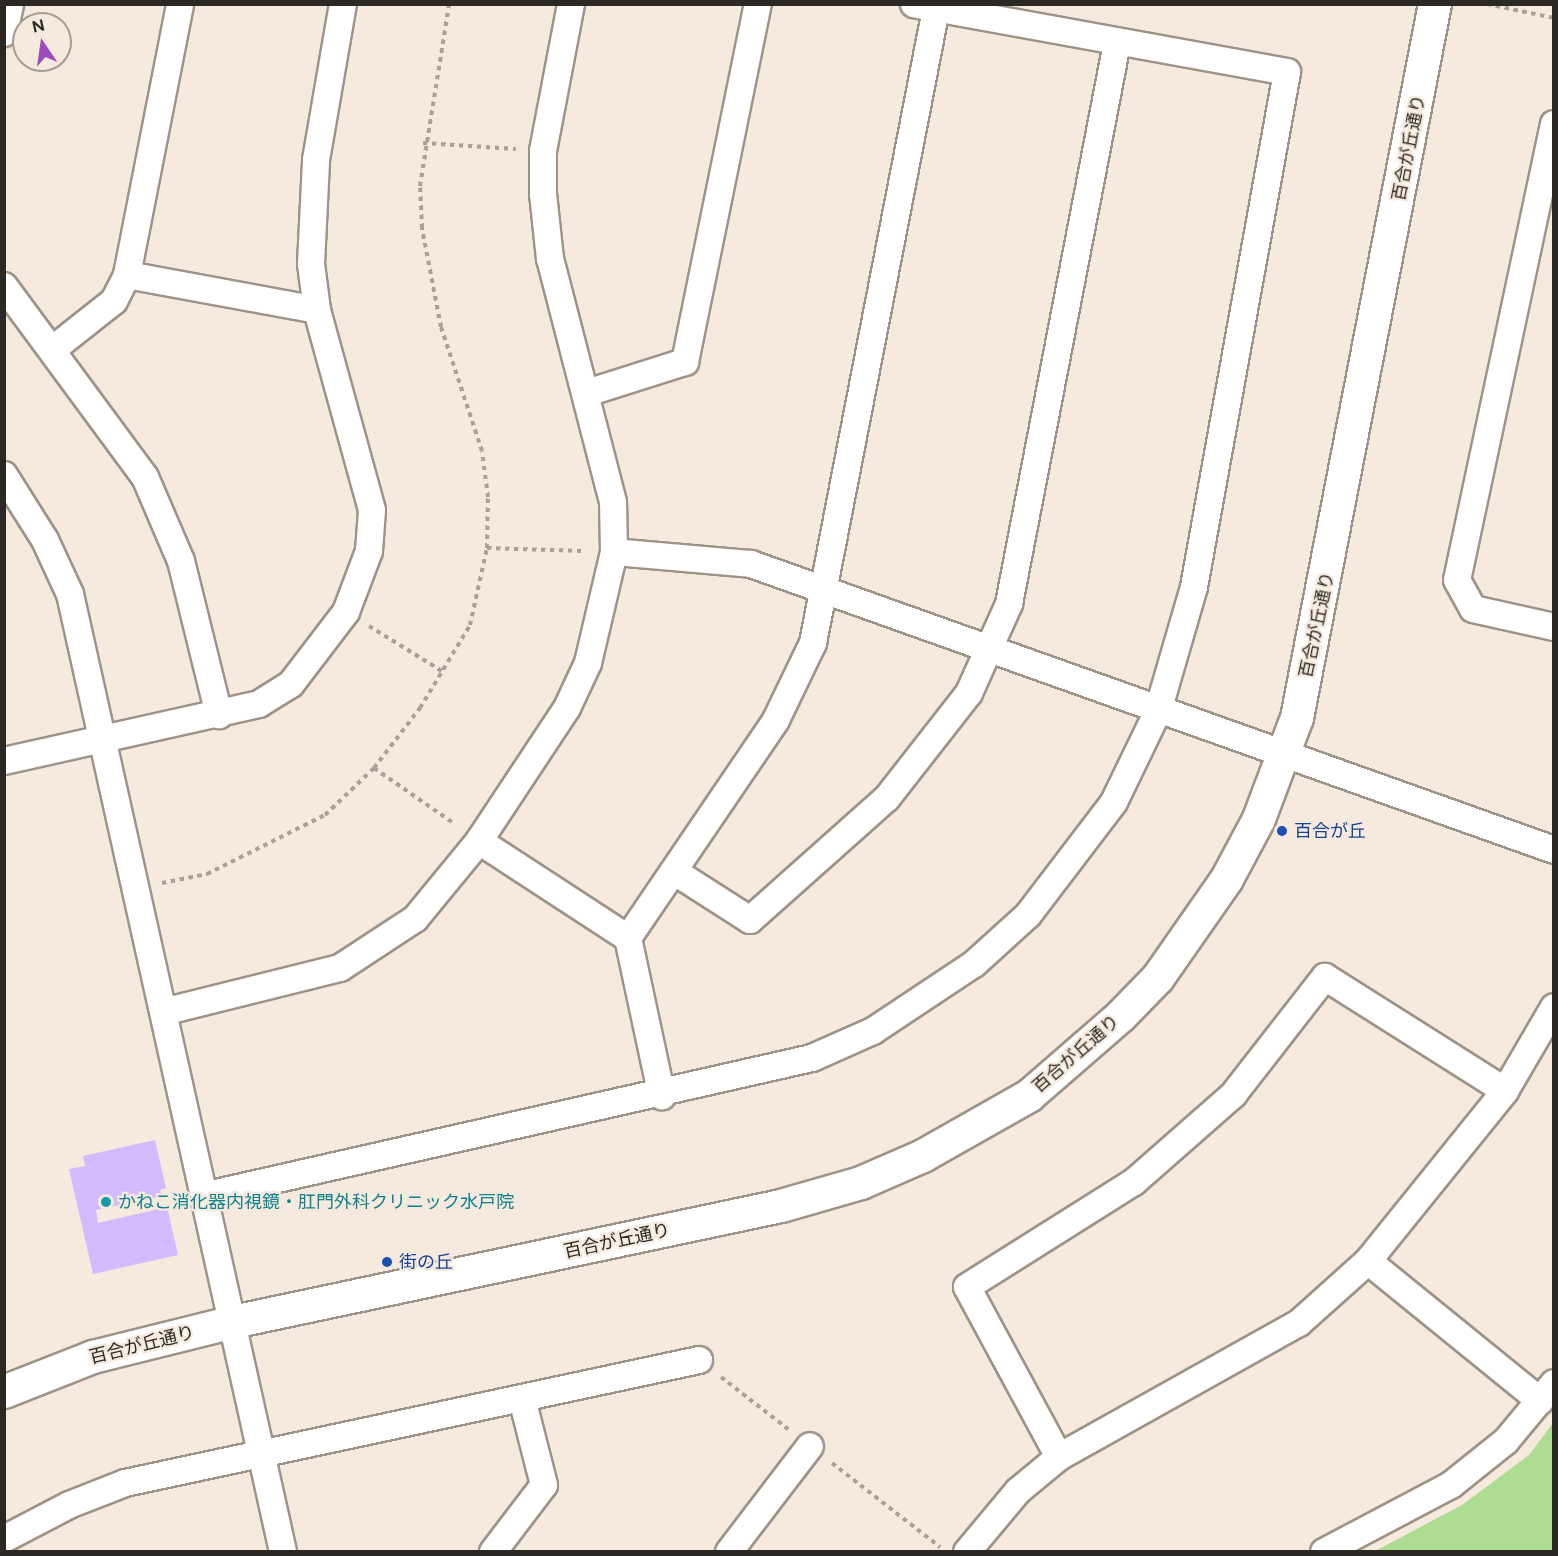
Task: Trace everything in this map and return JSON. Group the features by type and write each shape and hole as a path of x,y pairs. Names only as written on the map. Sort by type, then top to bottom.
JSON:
{"street":[{"path":"4,33 10,4"},
{"path":"52,350 114,301 127,275 180,4"},
{"path":"4,761 103,741 259,704 291,684 346,612 369,550 372,510 317,310 311,216 343,4"},
{"path":"167,1011 340,968 416,919 479,841 567,708 588,663 615,552 613,502 587,393 550,259 543,151 571,4"},
{"path":"587,393 685,362 758,4"},
{"name":"百合が丘通り","path":"4,1392 93,1357 233,1322 781,1206 861,1183 979,1128 1079,1056 1158,978 1227,879 1285,756 1314,646 1435,4"},
{"path":"207,1196 662,1096 812,1058 873,1030 974,964 1028,915 1067,868 1114,802 1158,711 1194,587 1287,72 925,7 826,593 813,643 776,720 675,872 628,938"},
{"path":"675,872 750,920 887,798 940,736 990,650 1009,604 1118,43"},
{"path":"1554,124 1457,580 1473,609 1554,627"},
{"path":"127,275 317,310"},
{"path":"4,286 122,441 165,518 219,715"},
{"path":"4,475 45,540 70,594 167,1011 283,1551"},
{"path":"615,552 751,564 826,593 1554,850"},
{"path":"479,841 628,938 662,1096"},
{"path":"1059,1457 967,1287 1134,1182 1233,1095 1325,976 1505,1091"},
{"path":"967,1551 1018,1491 1059,1457 1299,1323 1368,1261 1505,1091 1554,1007"},
{"path":"1323,1551 1451,1485 1506,1441 1547,1392 1368,1261"},
{"path":"4,1539 69,1504 125,1483 699,1360"},
{"path":"493,1551 544,1485 522,1399"},
{"path":"729,1551 810,1446"}],"path":[{"path":"1487,4 1554,18"},
{"path":"423,143 543,151"},
{"path":"487,548 615,552"},
{"path":"346,612 445,673"},
{"path":"375,768 479,841"}],"green space":[{"path":"1553,1423 1553,1551 1375,1551 1462,1505 1529,1455"}],"building":[{"name":"かねこ消化器内視鏡・肛門外科クリニック水戸院","path":"155,1140 166,1188 160,1190 162,1196 96,1210 98,1223 167,1207 178,1255 93,1274 69,1169 85,1166 83,1156"}],"place":[{"name":"百合が丘","path":"1282,831"},
{"name":"かねこ消化器内視鏡・肛門外科クリニック水戸院","path":"106,1202"},
{"name":"街の丘","path":"387,1262"}]}
